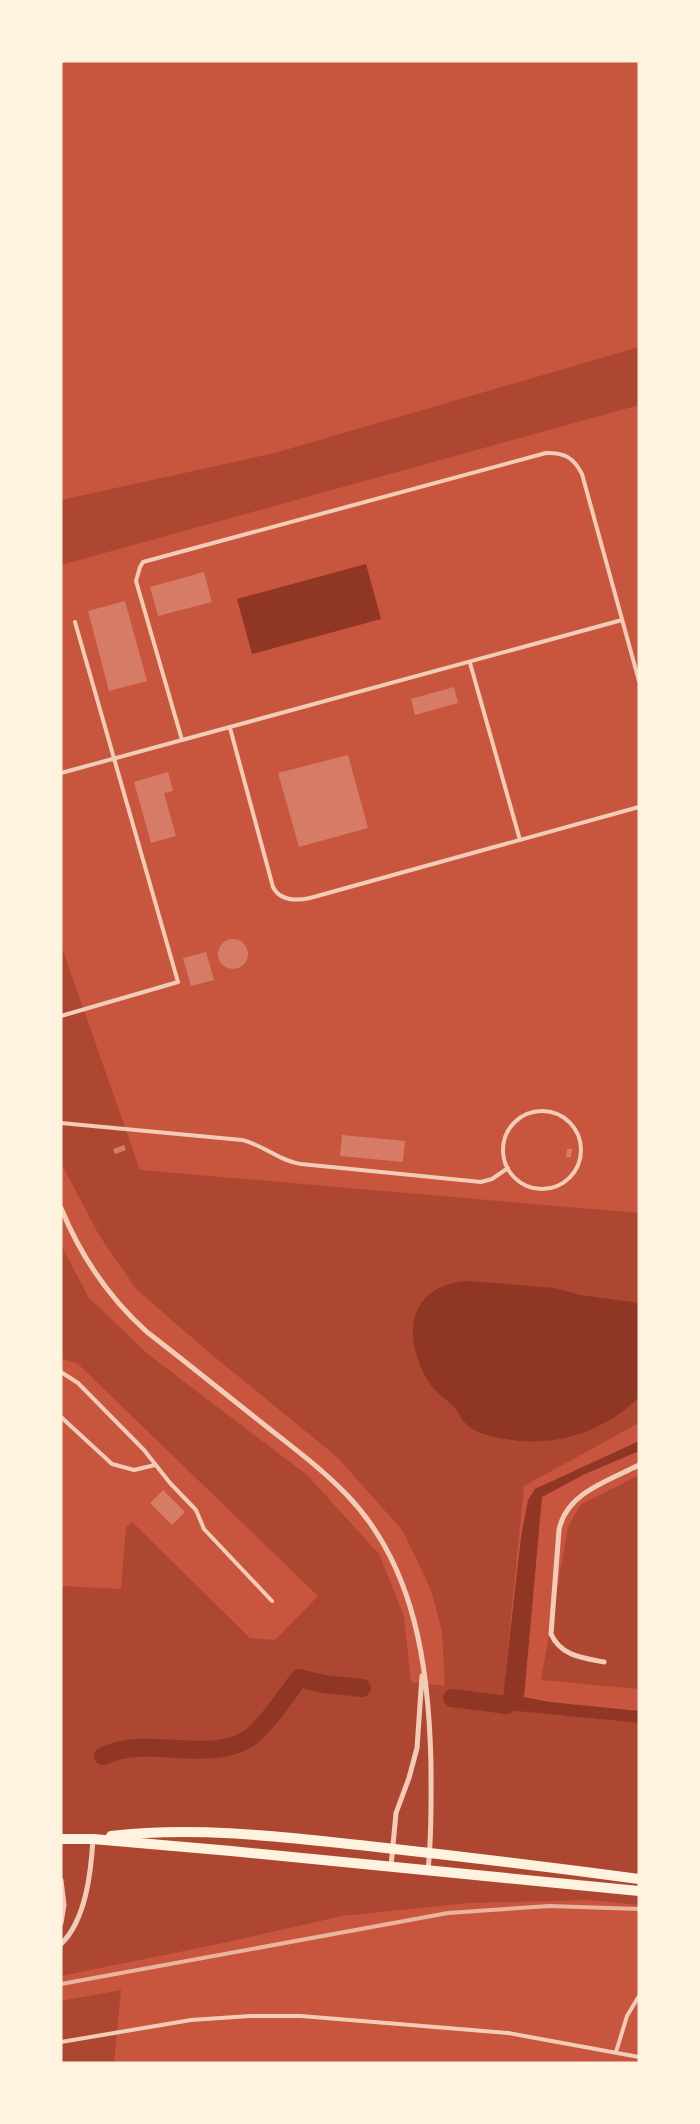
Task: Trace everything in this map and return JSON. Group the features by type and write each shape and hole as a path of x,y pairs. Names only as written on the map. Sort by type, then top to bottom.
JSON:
{"main road":[{"path":"93,1839 144,1833 220,1833 430,1853 639,1879"},
{"path":"61,1839 93,1839 639,1891"}],"street":[{"path":"61,1208 87,1261 105,1288 124,1310 170,1350 304,1456 347,1495 384,1546 408,1595 422,1658 430,1723 432,1832 428,1870"},
{"path":"604,1662 566,1652 557,1645 551,1634 558,1530 562,1517 576,1498 639,1465"},
{"path":"391,1866 396,1813 409,1778 417,1748 422,1709 422,1658"},
{"path":"61,1944 72,1931 89,1885 93,1839"},
{"path":"61,1880 64,1905 61,1923"}],"lane":[{"path":"182,740 136,581 140,567 150,560 537,454 555,452 564,454 574,462 582,474 639,681"},
{"path":"61,773 622,620"},
{"path":"61,1016 178,982 75,622"},
{"path":"470,663 520,840"},
{"path":"230,728 273,887 280,896 285,898 301,900 310,898 639,807"},
{"path":"546,1112 558,1115 569,1122 576,1133 581,1151 578,1164 572,1175 562,1183 544,1189 532,1188 520,1182 508,1168 504,1156 506,1137 516,1121 527,1114 546,1112"},
{"path":"61,1123 242,1140 262,1146 285,1161 301,1164 481,1182 492,1179 508,1168"},
{"path":"61,1372 78,1384 144,1450 196,1510 204,1529 272,1601"},
{"path":"61,1418 112,1464 134,1470 155,1464"},
{"path":"616,2052 627,2016 639,1996"},
{"path":"61,2042 191,2020 250,2016 301,2016 508,2033 639,2057"}],"shaded area":[{"path":"639,347 639,405 61,565 61,500 275,453"},
{"path":"366,564 381,619 252,654 237,599"},
{"path":"61,945 140,1170 639,1213 639,1423 524,1486 503,1698 468,1691 484,1696 485,1708 639,1723 639,1905 590,1900 469,1903 342,1916 223,1943 61,1976 61,1586 121,1589 126,1527 132,1522 250,1638 275,1640 318,1596 78,1364 61,1358 61,1245 89,1298 149,1355 307,1475 379,1554 404,1616 411,1682 445,1686 442,1631 431,1590 403,1531 336,1456 212,1355 136,1289 99,1235 61,1163"},
{"path":"469,1281 555,1288 580,1295 639,1303 639,1397 609,1421 574,1436 556,1440 519,1441 491,1436 472,1429 463,1421 454,1407 430,1384 421,1367 415,1349 413,1332 415,1317 421,1303 432,1292 448,1284"},
{"path":"639,1441 639,1451 583,1475 542,1497 524,1697 549,1702 639,1711 639,1723 485,1708 484,1696 503,1697 521,1537 528,1500 535,1489"},
{"path":"639,1475 639,1689 541,1680 568,1527 580,1505"},
{"path":"121,1990 114,2063 61,2063 61,2001"}],"building":[{"path":"204,572 212,602 158,616 150,587"},
{"path":"125,601 147,681 109,691 88,611"},
{"path":"454,687 458,703 415,715 411,699"},
{"path":"348,755 368,828 299,847 278,773"},
{"path":"168,772 173,791 164,793 176,836 151,843 134,782"},
{"path":"233,939 244,943 248,954 244,965 233,969 222,965 218,954 222,943"},
{"path":"206,952 214,980 191,986 183,958"},
{"path":"342,1135 405,1141 403,1162 340,1156"},
{"path":"124,1145 126,1150 115,1154 113,1149"},
{"path":"567,1149 572,1149 571,1157 566,1157"},
{"path":"163,1490 185,1512 172,1525 150,1503"}],"waterway":[{"path":"103,1756 120,1750 139,1748 196,1750 232,1746 248,1739 261,1728 299,1678 324,1684 362,1688"},
{"path":"452,1698 507,1705"}],"railway":[{"path":"61,1984 448,1913 549,1906 639,1909"}]}
